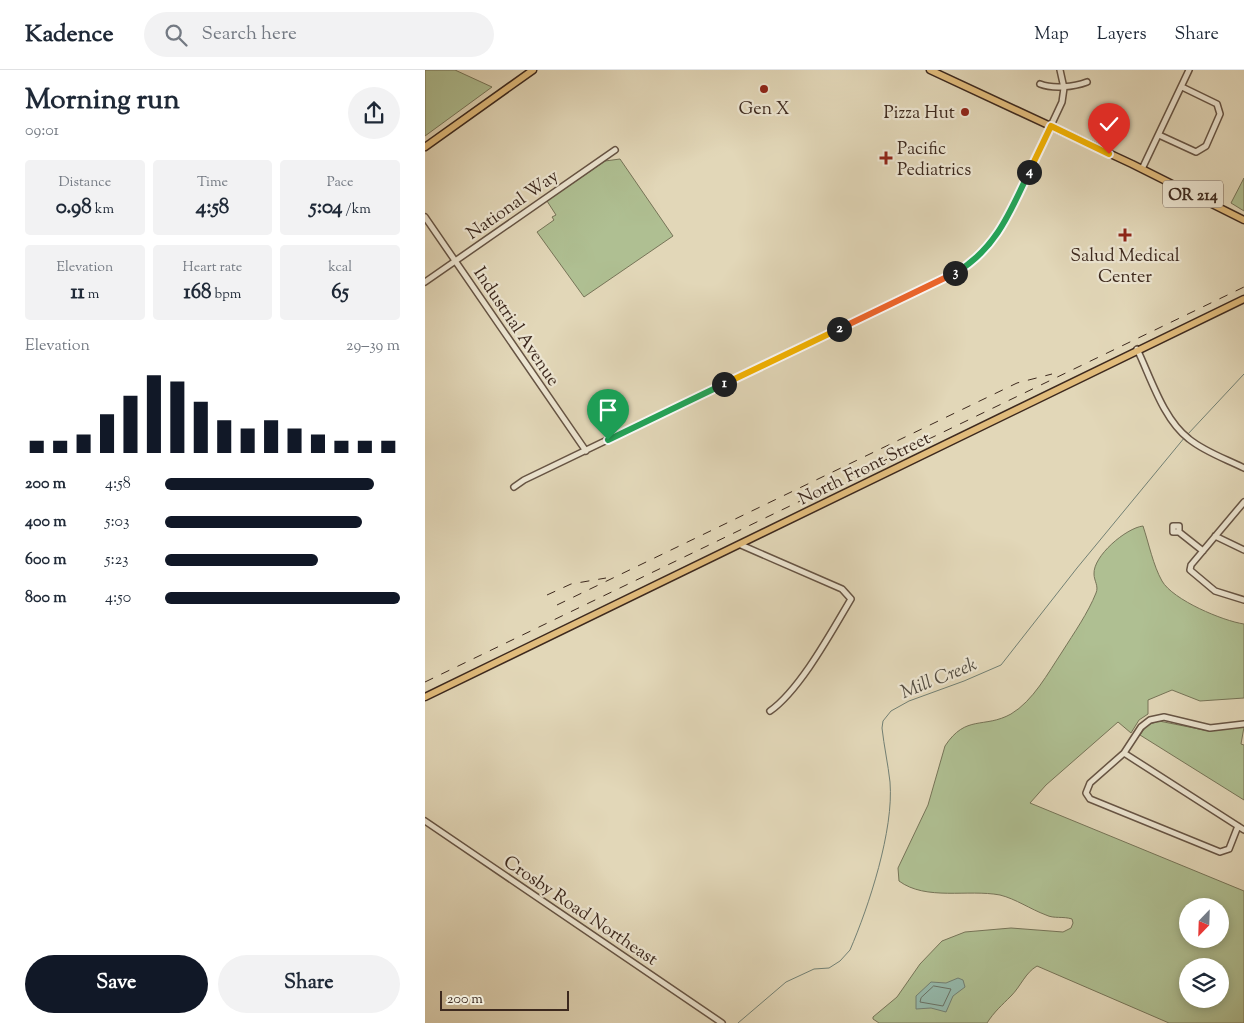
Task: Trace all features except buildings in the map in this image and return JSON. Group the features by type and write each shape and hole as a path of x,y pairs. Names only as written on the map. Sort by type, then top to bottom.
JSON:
{"main road":[{"path":"425,147 533,70"},
{"name":"OR 214","path":"930,70 1142,169 1244,220"},
{"name":"North Front Street","path":"425,697 741,545 1244,298"}],"street":[{"path":"514,488 586,451 967,266 989,247 1004,226 1051,126 1062,102 1064,86 1059,70"},
{"path":"1142,169 1189,70"},
{"path":"1040,84 1064,86 1087,82"},
{"path":"1159,135 1196,152 1206,146 1220,114 1220,109 1217,104 1181,87"},
{"name":"National Way","path":"425,282 615,150"},
{"name":"Industrial Avenue","path":"425,218 586,451"},
{"path":"1137,349 1167,412 1182,433 1189,439 1244,468"},
{"path":"1244,502 1203,551 1190,570 1215,591 1244,600"},
{"path":"1179,532 1203,551"},
{"path":"1215,536 1244,550"},
{"path":"741,545 843,590 851,599 817,655 783,699 770,711"},
{"path":"1238,826 1225,852 1220,852 1090,800 1086,796 1089,782 1124,753 1143,724 1164,717 1205,728 1244,724"},
{"path":"1124,753 1244,830"},
{"name":"Crosby Road Northeast","path":"425,821 722,1023"}],"green space":[{"path":"425,70 455,70 492,87 425,136"},
{"path":"620,159 673,236 584,297 537,232 554,220 552,217 556,215 547,201 605,161"},
{"path":"1244,178 1244,211 1231,203"},
{"path":"1143,526 1162,581 1176,595 1212,614 1244,624 1244,698 1200,701 1172,690 1148,700 1148,714 1139,720 1131,733 1118,722 1046,785 1030,803 1244,891 1244,1023 1169,1023 1037,966 1029,972 987,1023 879,1023 873,1017 897,997 920,964 942,941 965,932 1011,928 1063,932 1071,928 1072,919 1040,913 1000,895 988,893 934,893 910,887 899,881 898,868 928,805 945,746 960,730 1011,714 1033,694 1076,630 1093,600 1097,588 1094,574 1095,567 1099,559 1112,544 1128,532"},
{"path":"1159,721 1209,731 1244,727 1241,744 1244,745 1244,800 1140,735 1147,725"}],"water":[{"path":"958,978 963,980 965,987 953,996 946,1012 931,1008 916,1009 916,996 931,982 946,983"}],"waterway":[{"name":"Mill Creek","path":"1188,434 1244,374"},
{"name":"Mill Creek","path":"738,1023 786,982 814,969 829,968 840,961 850,950 879,868 888,822 890,782 882,728 883,721 891,711 909,701 1001,665 1077,568 1185,437"}],"railway":[{"path":"425,682 1244,287"},
{"path":"557,605 1017,383 1052,374"},
{"path":"547,595 571,584 606,578"}],"place":[{"name":"Gen X","path":"764,89"},
{"name":"Pizza Hut","path":"965,112"},
{"name":"Pacific Pediatrics","path":"886,158"},
{"name":"Salud Medical Center","path":"1125,235"}],"route":[{"path":"608,440 967,266 989,247 1004,226 1051,126 1109,154"}]}
